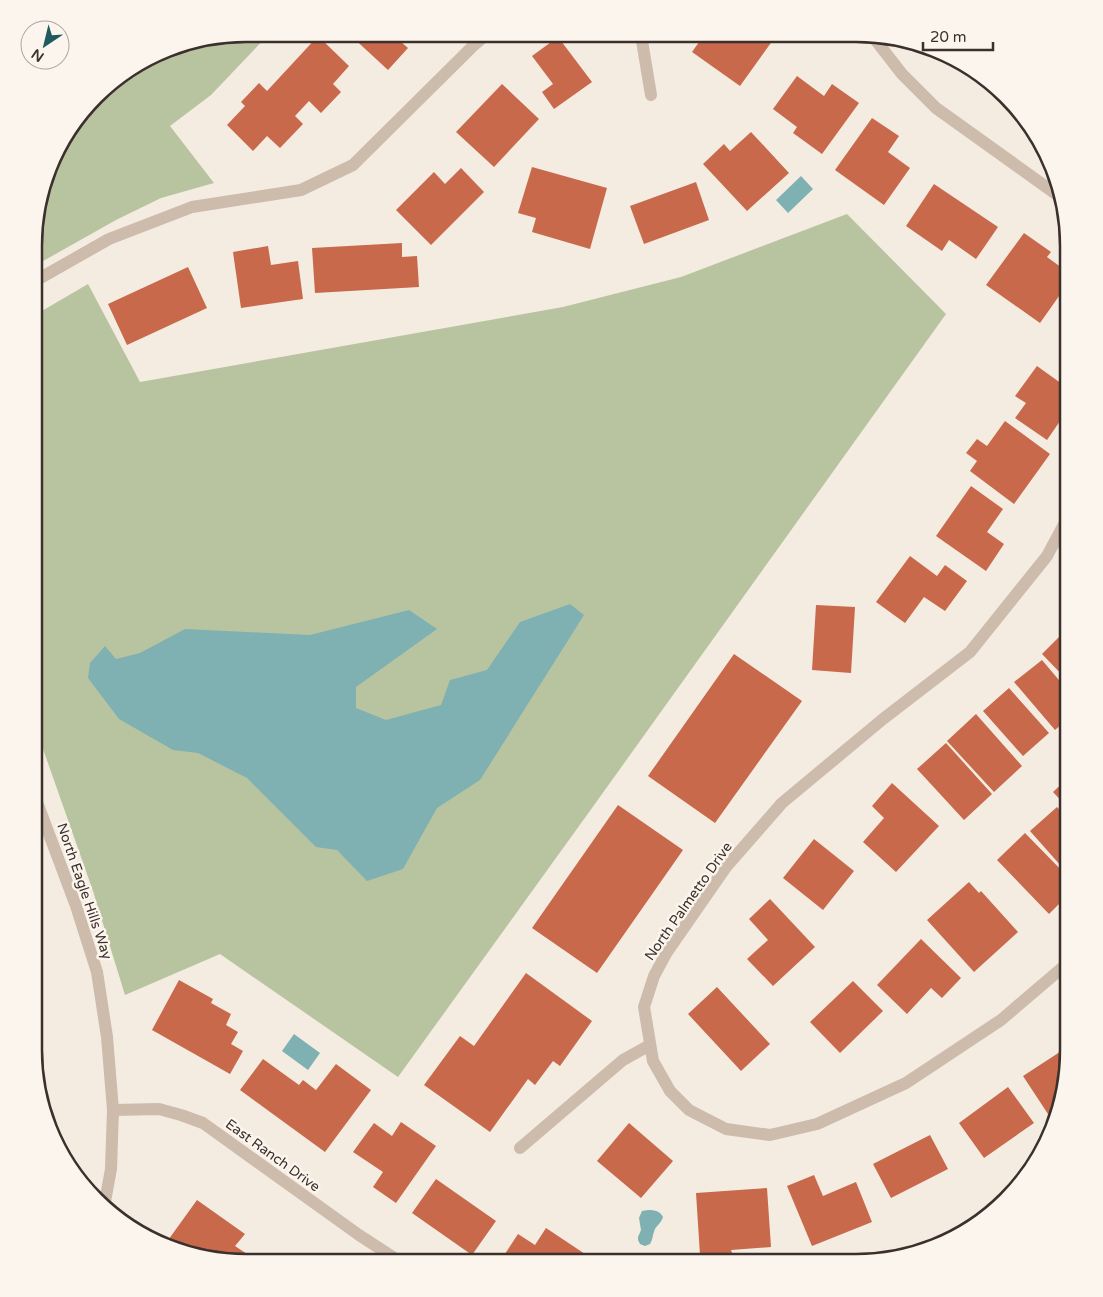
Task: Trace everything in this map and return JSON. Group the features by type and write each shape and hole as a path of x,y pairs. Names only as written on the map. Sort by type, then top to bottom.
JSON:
{"street":[{"path":"42,278 109,238 192,207 300,190 353,165 478,42"},
{"path":"641,42 651,95"},
{"path":"878,44 902,74 936,108 1054,192"},
{"name":"North Palmetto Drive","path":"1060,531 1046,556 970,652 883,719 782,803 726,867 668,952 654,976 644,1007 653,1061 670,1091 689,1110 726,1129 770,1135 817,1124 906,1083 1002,1020 1060,970"},
{"name":"North Eagle Hills Way","path":"42,815 76,906 97,972 107,1037 113,1110 111,1169 106,1198"},
{"path":"520,1148 624,1060 650,1045"},
{"name":"East Ranch Drive","path":"113,1110 159,1109 203,1123 388,1254"}],"green space":[{"path":"261,42 211,95 170,126 214,183 161,198 116,220 42,262 44,220 53,181 63,156 93,112 112,93 133,77 168,58 206,46"},
{"path":"847,214 946,314 398,1077 220,954 125,995 93,891 42,747 42,311 88,284 140,382 563,307 681,277"}],"water":[{"path":"801,176 813,189 788,213 776,200"},
{"path":"570,604 584,615 480,780 437,808 403,869 367,881 337,850 316,847 247,778 198,753 173,750 119,719 88,678 90,663 105,646 116,659 140,653 185,629 310,635 409,610 437,629 356,687 356,708 386,720 441,705 450,680 487,670 520,622"},
{"path":"294,1034 320,1053 308,1070 282,1051"},
{"path":"642,1211 657,1211 663,1217 655,1230 652,1241 645,1246 640,1244 638,1240 641,1230 639,1218"}],"building":[{"path":"312,42 324,42 349,66 333,84 341,92 321,113 309,101 295,116 303,124 280,148 267,136 253,151 227,125 245,106 241,102 259,83 267,91"},
{"path":"358,42 401,42 408,48 388,70"},
{"path":"551,42 562,42 592,82 554,109 542,92 553,84 532,56"},
{"path":"699,42 772,42 740,86 692,52"},
{"path":"797,76 824,96 832,84 859,103 822,154 793,133 797,127 773,109"},
{"path":"502,84 539,119 494,167 456,132"},
{"path":"872,118 899,136 888,152 910,168 884,205 835,170"},
{"path":"751,132 789,173 747,211 703,164 724,144 730,151"},
{"path":"532,167 607,188 590,249 532,232 536,218 518,213"},
{"path":"461,168 484,192 431,245 396,210 434,172 445,184"},
{"path":"696,182 709,220 644,244 630,206"},
{"path":"934,184 998,227 976,259 949,240 942,251 906,226"},
{"path":"1024,233 1051,252 1047,257 1060,266 1060,295 1040,323 986,285"},
{"path":"402,243 402,257 417,256 419,287 315,293 312,248"},
{"path":"268,246 271,265 298,261 303,299 241,308 233,252"},
{"path":"188,267 207,308 127,345 108,304"},
{"path":"1037,366 1060,383 1060,421 1047,440 1015,418 1026,403 1015,396"},
{"path":"1005,421 1050,454 1014,504 970,471 977,461 966,453 977,439 987,446"},
{"path":"971,486 1003,509 987,532 1004,544 986,571 936,536"},
{"path":"910,556 937,576 945,565 967,581 945,611 924,597 905,623 876,602"},
{"path":"816,605 855,607 851,673 812,670"},
{"path":"1060,636 1060,673 1042,654"},
{"path":"734,654 802,701 715,823 648,776"},
{"path":"1042,660 1060,681 1060,726 1055,730 1014,682"},
{"path":"1009,688 1049,733 1023,756 983,711"},
{"path":"976,714 1022,766 994,792 947,741"},
{"path":"946,743 992,794 964,820 917,769"},
{"path":"892,783 939,826 896,872 863,842 884,818 872,806"},
{"path":"1060,785 1060,799 1053,792"},
{"path":"618,805 683,850 597,973 532,928"},
{"path":"1057,807 1060,810 1060,865 1030,831"},
{"path":"1025,833 1060,869 1060,903 1049,914 997,860"},
{"path":"814,839 854,871 823,910 783,878"},
{"path":"969,882 979,893 981,891 1018,932 974,972 927,920"},
{"path":"770,899 815,947 773,986 747,959 768,940 749,919"},
{"path":"921,939 961,978 942,998 931,988 907,1014 877,985"},
{"path":"526,973 592,1021 560,1066 553,1061 535,1085 528,1079 490,1132 424,1085 460,1036 474,1046"},
{"path":"179,980 213,999 211,1003 231,1014 226,1025 238,1032 231,1044 243,1051 230,1074 152,1030"},
{"path":"853,981 883,1011 840,1053 810,1022"},
{"path":"717,987 770,1044 741,1071 688,1014"},
{"path":"1060,1052 1057,1091 1051,1112 1048,1114 1023,1076"},
{"path":"263,1059 299,1085 303,1080 316,1090 336,1064 371,1090 325,1152 240,1090"},
{"path":"1008,1087 1034,1123 984,1158 959,1123"},
{"path":"401,1122 436,1146 396,1203 373,1187 383,1172 353,1152 374,1123 392,1136"},
{"path":"629,1123 673,1161 641,1198 597,1161"},
{"path":"930,1135 948,1169 891,1198 873,1164"},
{"path":"814,1175 823,1196 856,1182 872,1222 812,1246 787,1186"},
{"path":"436,1179 496,1221 473,1254 471,1254 412,1213"},
{"path":"767,1188 771,1247 731,1250 732,1253 700,1254 696,1193"},
{"path":"197,1200 245,1234 235,1246 247,1254 206,1251 169,1239"},
{"path":"546,1228 585,1254 505,1254 518,1234 535,1245"}]}
